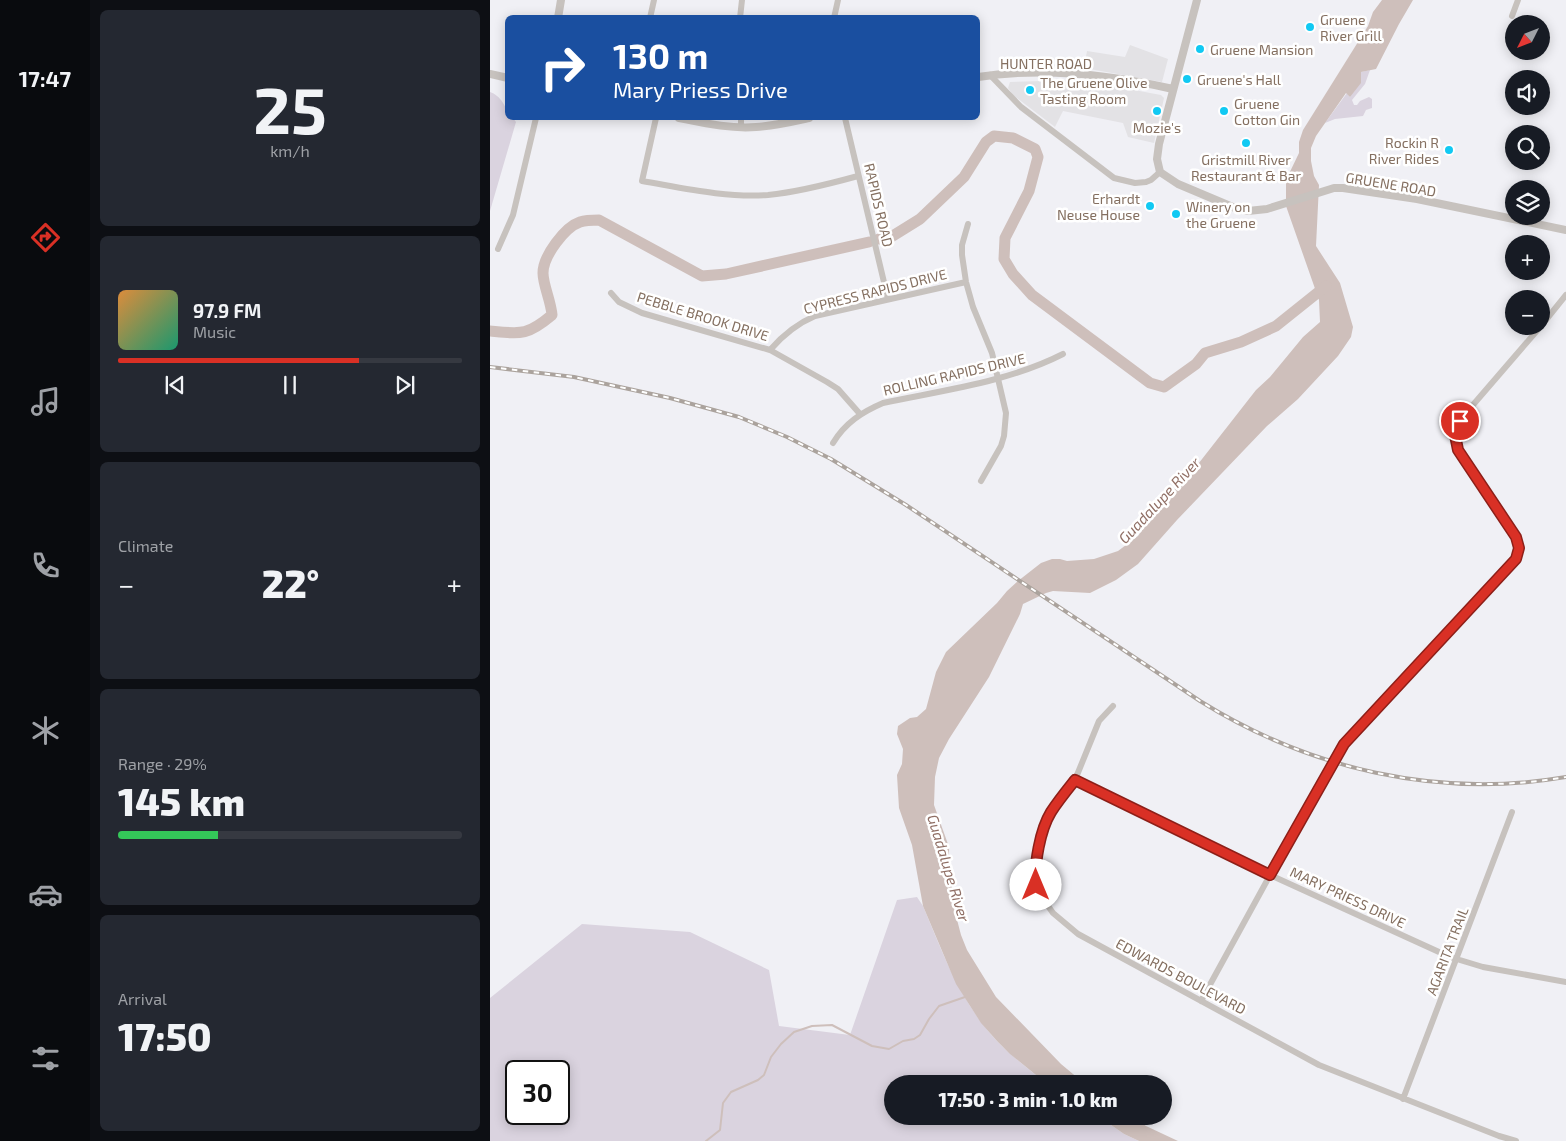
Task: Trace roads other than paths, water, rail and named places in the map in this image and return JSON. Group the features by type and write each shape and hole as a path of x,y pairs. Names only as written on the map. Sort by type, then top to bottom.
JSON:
{"street":[{"path":"559,15 562,0"},
{"path":"651,15 654,0"},
{"path":"740,15 742,0"},
{"path":"835,15 838,0"},
{"path":"990,75 1021,107 1114,178 1135,183 1152,180 1160,172 1157,167 1158,150 1197,0"},
{"path":"1512,15 1518,0"},
{"name":"HUNTER ROAD","path":"980,77 1053,72 1078,73 1120,78 1173,89"},
{"path":"490,74 505,77"},
{"path":"498,249 509,226 515,207 536,120"},
{"path":"656,120 642,180 706,192 751,195 797,191 858,176"},
{"path":"691,120 741,127 775,125 799,120"},
{"path":"740,120 741,127"},
{"name":"RAPIDS ROAD","path":"845,120 888,299"},
{"name":"GRUENE ROAD","path":"1160,172 1178,184 1235,208 1248,211 1266,209 1319,192 1343,188 1417,199 1566,230"},
{"path":"968,224 962,250 966,282 973,307 992,353 1006,413 1001,446 981,480"},
{"name":"CYPRESS RAPIDS DRIVE","path":"770,350 788,330 805,320 966,282"},
{"name":"PEBBLE BROOK DRIVE","path":"611,293 618,302 642,313 770,350 838,389 860,414"},
{"path":"1550,315 1566,296"},
{"path":"1201,1001 1344,744 1516,559 1519,548 1516,537 1458,450 1455,435 1456,428 1466,413 1533,335"},
{"name":"ROLLING RAPIDS DRIVE","path":"833,443 840,430 860,414 883,403 998,378 1038,366 1063,354"},
{"name":"EDWARDS BOULEVARD","path":"1112,706 1099,721 1075,780 1050,813 1038,851 1036,877 1041,896 1057,917 1078,934 1319,1065 1516,1141"},
{"name":"MARY PRIESS DRIVE","path":"1075,780 1270,875 1435,951 1457,960 1483,967 1566,982"},
{"name":"AGARITA TRAIL","path":"1403,1098 1512,812"}],"water":[{"name":"Guadalupe River","path":"1382,0 1413,0 1376,69 1361,72 1361,83 1350,97 1346,93 1316,136 1311,148 1314,176 1319,185 1316,246 1340,283 1353,327 1351,337 1338,356 1298,399 1267,426 1177,520 1138,564 1116,580 1090,593 1053,591 1023,604 1020,614 989,677 939,758 935,777 934,805 949,847 952,895 961,935 967,950 996,997 1061,1064 1074,1075 1036,1075 1010,1054 981,1023 956,984 923,906 912,845 899,808 897,775 902,764 903,749 897,734 898,726 910,718 917,717 926,709 936,672 946,652 1018,581 1041,563 1052,559 1067,561 1094,559 1118,551 1138,536 1149,517 1195,468 1256,390 1270,377 1303,337 1320,322 1319,300 1286,206 1286,180 1299,153 1299,142 1303,130 1368,26 1373,12"},
{"path":"1111,1125 1145,1125 1178,1141 1139,1141"}],"waterway":[{"path":"879,239 891,237 920,219 964,177 986,142 994,136 1013,138 1035,149 1038,157 1029,191 1005,238 1004,259 1013,274 1032,295 1150,383 1164,387 1196,364 1205,353 1241,342 1276,326 1326,286"},
{"path":"490,331 523,332 536,327 552,315 543,278 544,266 556,243 568,230 582,221 599,220 702,276 726,274 869,242"},
{"path":"706,1141 720,1130 723,1103 731,1092 758,1080 764,1075 771,1057 794,1032 812,1026 832,1025 872,1046 889,1049 903,1041 914,1039 920,1035 939,1006 965,997"}],"railway":[{"path":"490,367 574,377 670,398 739,417 787,437 831,459 906,505 1200,701 1242,725 1285,745 1330,761 1376,773 1423,781 1470,784 1518,783 1566,777"}],"place":[{"name":"Gruene River Grill","path":"1310,27"},
{"name":"Gruene Mansion","path":"1200,49"},
{"name":"Gruene's Hall","path":"1187,79"},
{"name":"The Gruene Olive Tasting Room","path":"1030,90"},
{"name":"Mozie's","path":"1157,111"},
{"name":"Gruene Cotton Gin","path":"1224,111"},
{"name":"Gristmill River Restaurant & Bar","path":"1246,143"},
{"name":"Rockin R River Rides","path":"1449,150"},
{"name":"Erhardt Neuse House","path":"1150,206"},
{"name":"Winery on the Gruene","path":"1176,214"}]}
